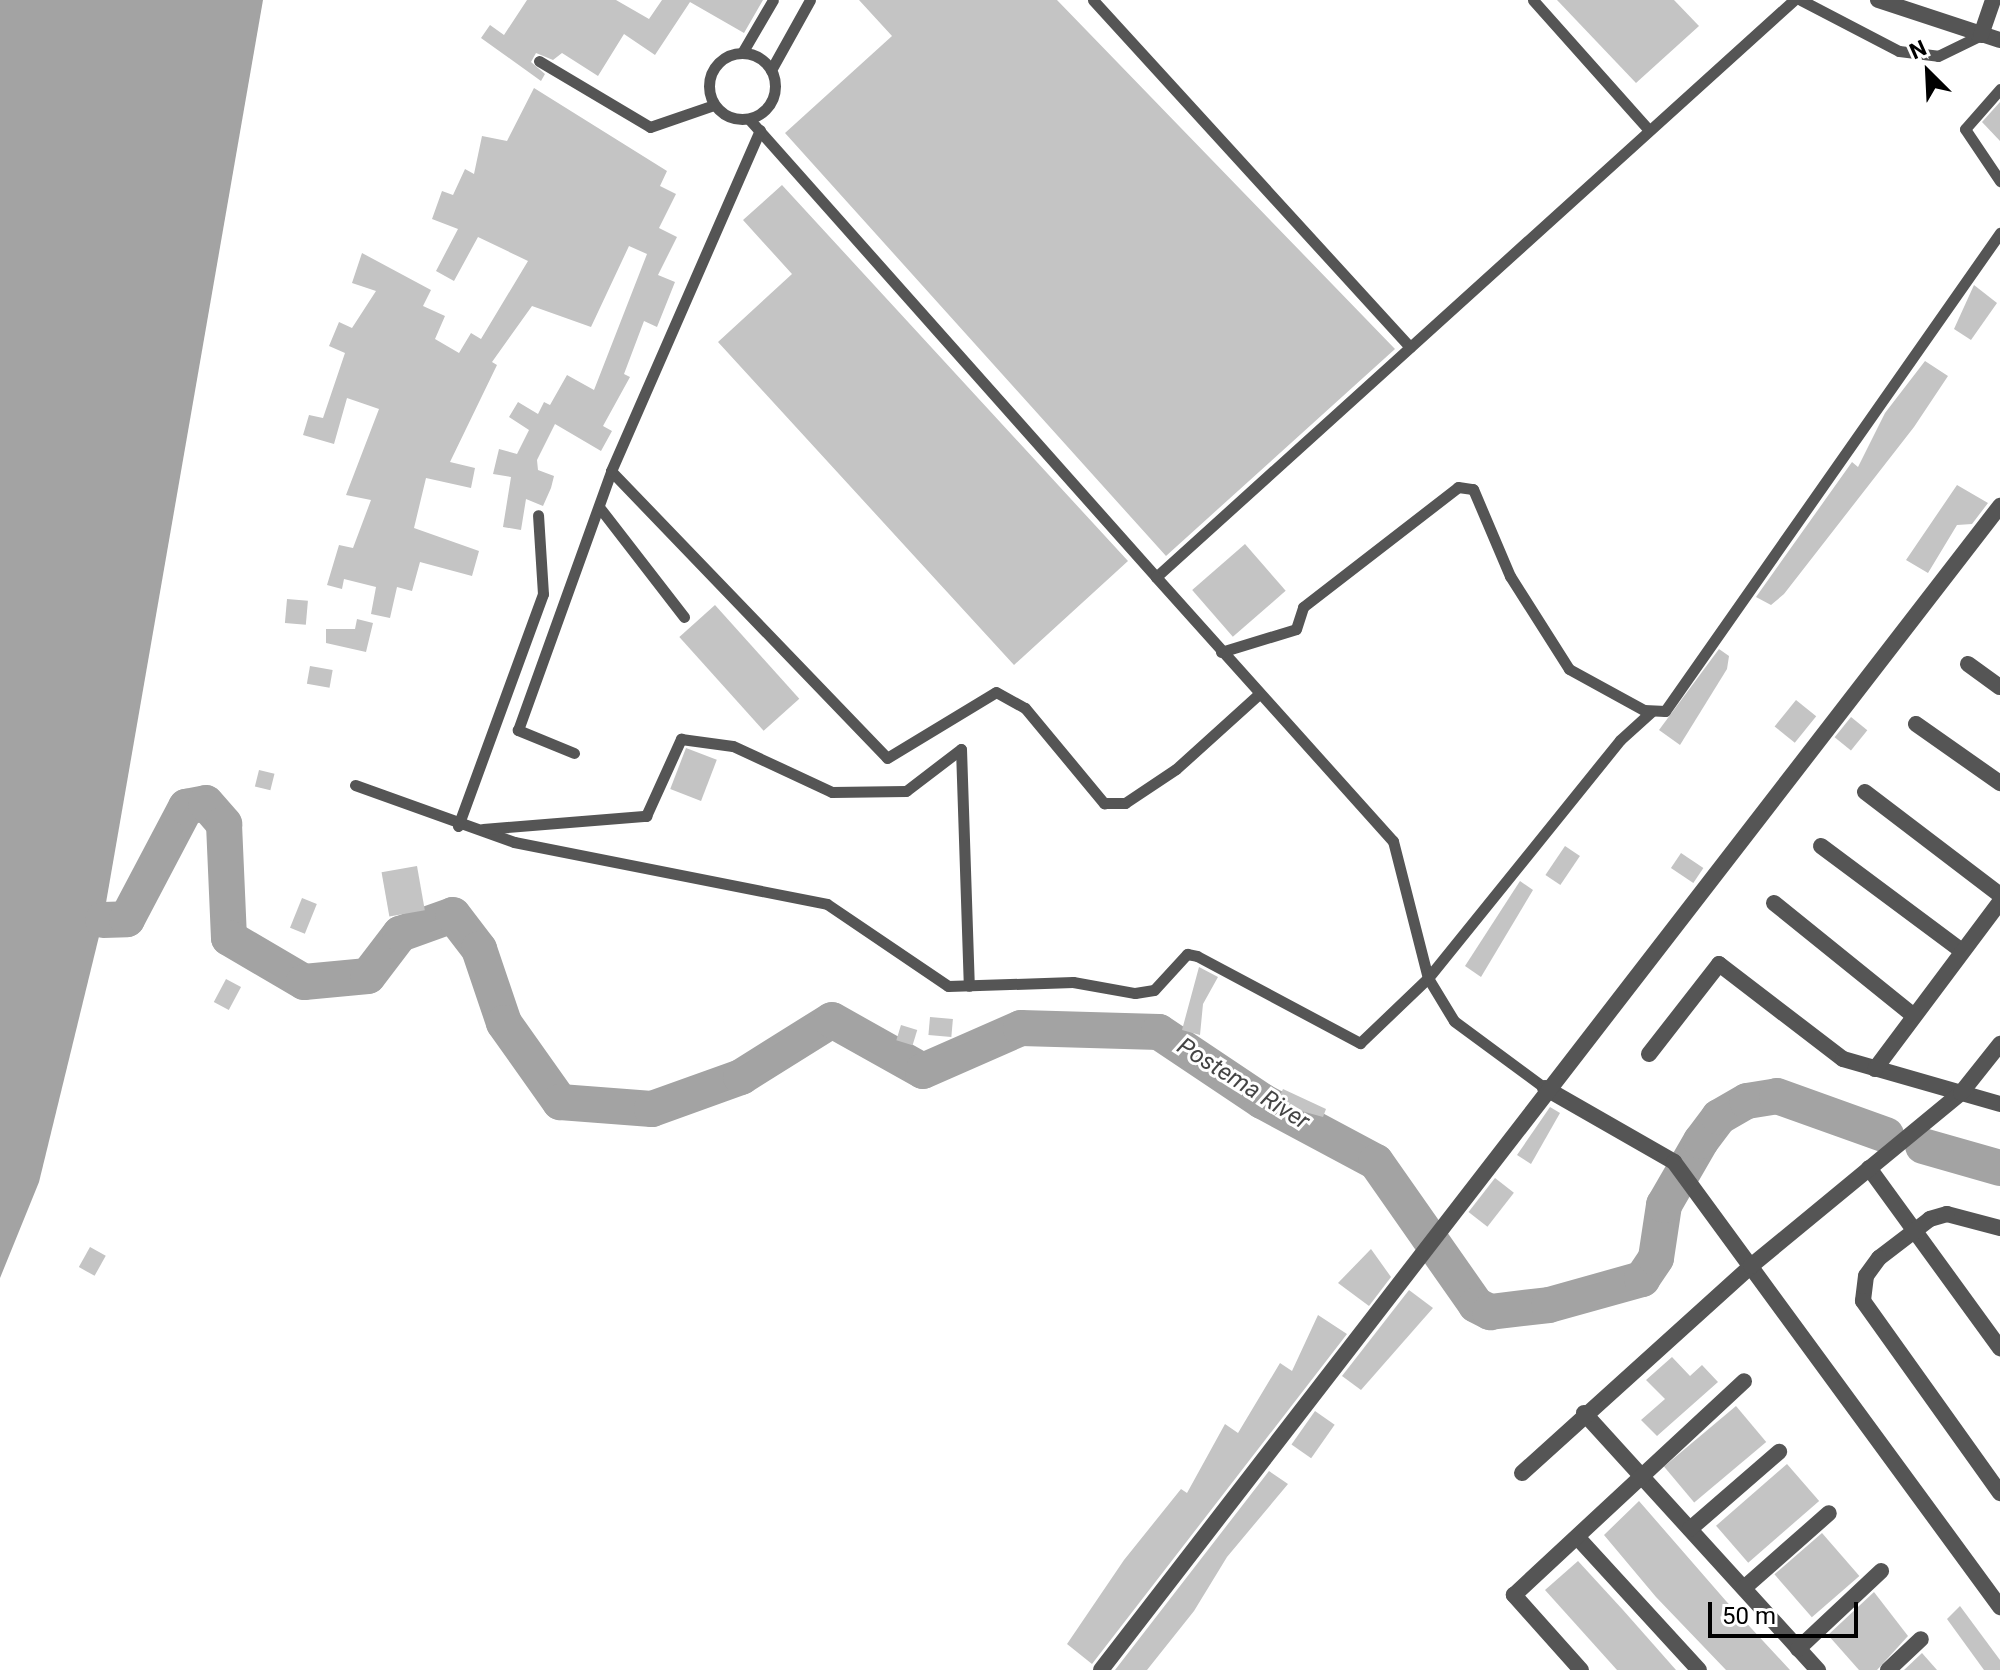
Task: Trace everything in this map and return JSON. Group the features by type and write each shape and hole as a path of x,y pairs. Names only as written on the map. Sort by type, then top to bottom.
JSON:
{"street":[{"path":"1878,0 2000,40"},
{"path":"1981,35 1993,0"},
{"path":"1101,1670 1545,1088 2000,506"},
{"path":"1968,664 2000,687"},
{"path":"1916,724 2000,783"},
{"path":"1865,792 2000,895"},
{"path":"1821,846 1962,951"},
{"path":"1875,1069 2000,902"},
{"path":"1774,903 1913,1015"},
{"path":"1649,1054 1719,964 1815,1042 1875,1069 2000,1104"},
{"path":"1522,1473 1584,1413 1751,1266 1961,1093 2000,1044"},
{"path":"1545,1088 1674,1162 2000,1607"},
{"path":"1869,1168 2000,1348"},
{"path":"2000,1228 1947,1214 1915,1231 1879,1258 1866,1276 1863,1301 2000,1493"},
{"path":"1581,1670 1514,1595 1744,1381"},
{"path":"1584,1413 1818,1670"},
{"path":"1690,1529 1779,1452"},
{"path":"1744,1588 1829,1513"},
{"path":"1578,1538 1699,1670"},
{"path":"1798,1649 1881,1571"},
{"path":"1888,1670 1921,1639"}],"lane":[{"path":"773,0 742,53 723,59 711,75 714,105 729,117 749,119 760,130 1221,652 1393,841 1428,978 1454,1021 1545,1088"},
{"path":"749,119 772,100 771,70 810,0"},
{"path":"1093,0 1410,347"},
{"path":"1533,0 1649,130"},
{"path":"1156,577 1794,0"},
{"path":"1801,0 1899,51 1938,56 1981,35"},
{"path":"742,53 771,70"},
{"path":"539,61 650,127 714,105"},
{"path":"2000,89 1965,136 2000,181"},
{"path":"574,753 518,730 611,471 760,130"},
{"path":"355,785 458,826 827,904 932,979 969,986 1073,982 1135,993 1154,990 1187,954 1360,1043 1428,978 1620,740 1652,711 1671,707 2000,233"},
{"path":"611,471 887,758 996,692 1025,708 1087,788 1104,803 1125,803 1176,769 1259,694"},
{"path":"1221,652 1296,629 1303,607 1458,487 1473,489 1510,576 1569,669 1652,711"},
{"path":"599,507 684,617"},
{"path":"458,826 543,594 538,515"},
{"path":"474,829 646,816 681,739 733,746 832,792 906,791 961,749 969,986"}],"shaded area":[{"path":"0,0 263,0 103,920 39,1182 0,1278"}],"building":[{"path":"527,0 616,0 649,19 662,0 763,0 744,33 690,2 655,55 624,34 598,76 562,53 553,60 536,53 531,62 545,74 541,81 481,38 490,25 504,35"},
{"path":"859,0 1057,0 1395,349 1166,556 785,133 892,36"},
{"path":"1557,0 1674,0 1699,26 1636,83"},
{"path":"534,88 667,171 660,186 676,194 659,228 677,237 658,275 675,282 657,327 644,321 624,374 630,377 603,426 612,431 601,451 555,424 537,460 538,470 554,476 551,488 543,506 526,499 521,530 503,527 511,477 493,474 499,449 517,454 529,430 509,417 518,402 538,414 544,402 550,405 567,375 594,390 647,254 629,246 591,327 532,306 492,362 497,365 450,462 475,468 471,488 426,478 414,528 479,551 472,576 420,562 412,591 397,587 390,618 371,614 376,587 344,579 342,589 327,585 339,545 353,548 371,500 346,495 379,409 347,398 334,444 303,435 309,415 323,418 345,353 329,346 339,322 352,328 376,291 352,283 362,253 431,290 423,306 445,316 435,339 459,353 471,333 481,339 528,261 478,237 454,281 436,271 458,229 432,219 442,191 453,195 465,169 474,174 482,136 507,141"},
{"path":"2000,102 2000,141 1982,122"},
{"path":"782,185 1128,561 1014,665 718,342 792,274 743,220"},
{"path":"1974,285 1997,303 1971,340 1954,329"},
{"path":"1925,361 1948,376 1914,427 1784,594 1771,605 1756,597 1852,462 1858,467 1885,413"},
{"path":"1957,485 1988,503 1972,524 1957,525 1928,573 1906,560"},
{"path":"1245,544 1286,591 1233,637 1192,590"},
{"path":"287,599 308,601 306,625 285,623"},
{"path":"715,605 799,699 764,731 679,637"},
{"path":"357,619 373,623 366,652 326,643 326,629 355,629"},
{"path":"1719,649 1729,656 1727,669 1680,745 1659,730"},
{"path":"310,666 333,670 330,688 307,684"},
{"path":"1796,700 1816,716 1795,743 1775,726"},
{"path":"1851,717 1867,730 1851,750 1835,737"},
{"path":"686,748 717,760 701,801 670,789"},
{"path":"259,770 275,774 270,790 255,786"},
{"path":"1565,846 1580,856 1560,885 1545,875"},
{"path":"1681,853 1703,868 1693,883 1671,868"},
{"path":"417,866 425,910 389,917 382,872"},
{"path":"1520,881 1533,890 1481,977 1465,966"},
{"path":"302,898 317,904 305,934 290,928"},
{"path":"1199,967 1218,977 1203,1004 1200,1035 1182,1030"},
{"path":"226,979 241,987 229,1010 214,1002"},
{"path":"930,1017 953,1019 951,1037 928,1035"},
{"path":"901,1025 917,1030 913,1045 896,1040"},
{"path":"1283,1089 1326,1109 1323,1117 1276,1104"},
{"path":"1550,1107 1560,1113 1531,1164 1517,1155"},
{"path":"1495,1178 1514,1193 1487,1227 1469,1212"},
{"path":"90,1247 106,1256 95,1276 79,1267"},
{"path":"1371,1249 1391,1277 1369,1306 1338,1283"},
{"path":"1409,1290 1433,1308 1361,1390 1342,1376"},
{"path":"1318,1315 1347,1334 1092,1664 1067,1644 1124,1560 1181,1489 1187,1493 1225,1424 1238,1433 1280,1363 1292,1371"},
{"path":"1672,1357 1690,1376 1702,1365 1718,1382 1657,1436 1641,1420 1665,1399 1646,1380"},
{"path":"1736,1406 1766,1442 1694,1502 1664,1466"},
{"path":"1315,1411 1335,1425 1311,1458 1291,1445"},
{"path":"1787,1464 1819,1501 1748,1563 1716,1526"},
{"path":"1269,1471 1288,1484 1227,1557 1194,1611 1147,1670 1115,1670"},
{"path":"1639,1501 1790,1670 1726,1670 1656,1597 1604,1535"},
{"path":"1822,1533 1859,1576 1812,1617 1774,1574"},
{"path":"1578,1561 1676,1670 1617,1670 1545,1590"},
{"path":"1874,1592 1908,1636 1877,1670 1859,1670 1828,1635"},
{"path":"1960,1606 2000,1660 2000,1670 1984,1670 1947,1619"},
{"path":"1922,1653 1937,1670 1904,1670"}],"waterway":[{"name":"Postema River","path":"103,920 127,919 186,807 206,803 224,824 229,938 304,982 368,976 400,934 453,915 479,949 504,1023 560,1102 652,1109 741,1077 832,1020 923,1071 1021,1028 1159,1032 1262,1101 1376,1162 1476,1305 1490,1312 1549,1305 1642,1279 1656,1258 1664,1205 1701,1141 1719,1117 1747,1101 1777,1096 1886,1135"},
{"name":"Postema River","path":"1923,1146 2000,1168"}]}
